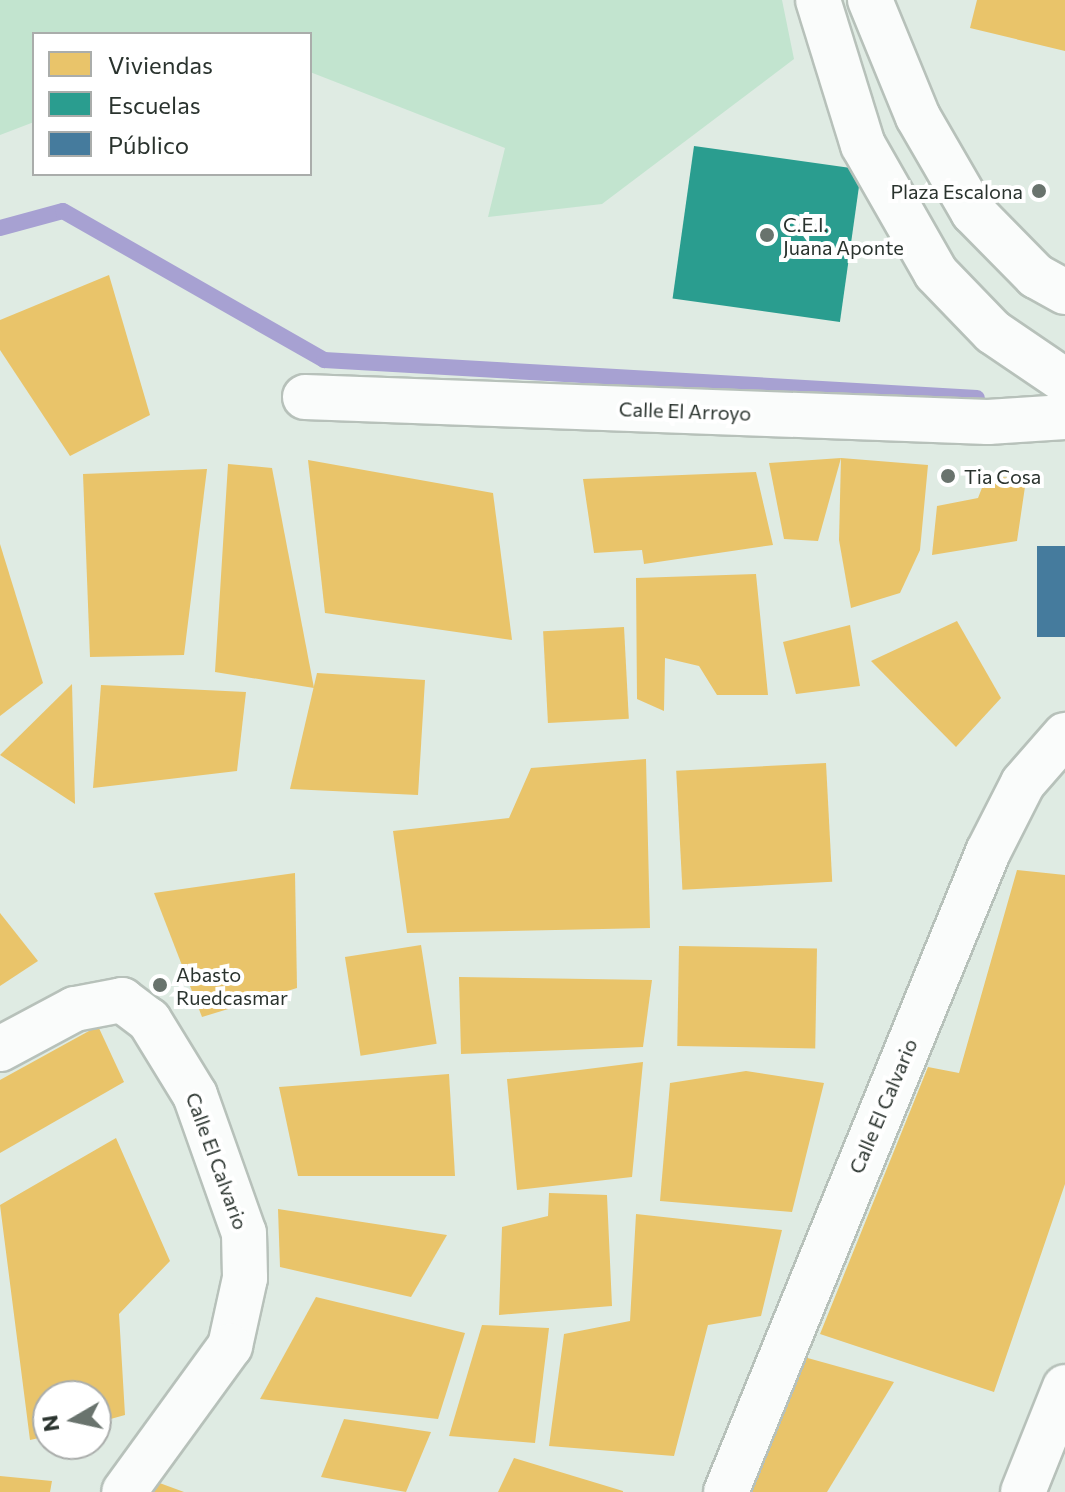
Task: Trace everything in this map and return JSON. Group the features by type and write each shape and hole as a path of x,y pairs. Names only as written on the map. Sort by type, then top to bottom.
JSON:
{"street":[{"path":"818,0 863,145 936,273 993,332 1065,381"},
{"path":"870,0 918,117 973,212 1036,276 1065,292"},
{"name":"Calle El Arroyo","path":"305,397 988,422 1065,417"},
{"name":"Calle El Calvario","path":"726,1492 988,852 1023,783 1065,735"},
{"name":"Calle El Calvario","path":"0,1049 75,1009 122,1000 149,1020 195,1095 244,1233 245,1278 230,1346 124,1492"},
{"path":"1023,1492 1065,1387"}],"green space":[{"path":"0,0 782,0 794,59 602,204 488,217 505,148 312,73 312,32 32,32 32,123 0,135"}],"building: Viviendas":[{"path":"977,0 1065,0 1065,51 970,28"},
{"path":"109,275 150,415 70,456 0,350 0,320"},
{"path":"841,458 818,541 784,539 769,463"},
{"path":"841,458 928,465 920,550 900,593 851,608 839,540"},
{"path":"308,460 493,493 512,640 325,613"},
{"path":"228,464 272,468 314,688 215,672"},
{"path":"207,469 184,655 90,657 83,474"},
{"path":"756,472 773,545 644,564 642,550 594,553 583,479"},
{"path":"987,475 1026,480 1017,541 932,555 937,506 978,498"},
{"path":"0,544 43,683 0,716"},
{"path":"756,574 768,695 717,695 699,666 665,658 664,711 637,699 636,578"},
{"path":"957,621 1001,698 956,747 871,661"},
{"path":"850,625 860,686 796,694 783,642"},
{"path":"624,627 629,719 548,723 543,631"},
{"path":"317,673 425,680 418,795 290,789"},
{"path":"72,684 75,804 0,755"},
{"path":"101,685 246,692 237,771 93,788"},
{"path":"646,759 650,928 407,933 393,831 509,818 531,768"},
{"path":"826,763 832,882 682,890 676,771"},
{"path":"1017,870 1065,875 1065,1184 994,1392 820,1334 928,1067 959,1073"},
{"path":"295,873 297,988 202,1017 154,893"},
{"path":"0,913 38,961 0,986"},
{"path":"421,945 437,1044 361,1056 345,957"},
{"path":"679,946 817,948 815,1048 677,1046"},
{"path":"459,977 652,980 643,1047 461,1054"},
{"path":"98,1026 124,1082 0,1153 0,1080"},
{"path":"643,1062 632,1177 517,1190 507,1079"},
{"path":"746,1071 824,1083 792,1212 660,1201 670,1083"},
{"path":"449,1074 455,1176 298,1176 279,1087"},
{"path":"116,1138 170,1261 119,1314 125,1415 112,1419 112,1380 32,1380 30,1440 0,1205"},
{"path":"549,1193 607,1195 612,1306 499,1315 502,1227 548,1216"},
{"path":"278,1209 447,1235 411,1297 280,1267"},
{"path":"636,1214 782,1230 761,1316 708,1325 674,1456 549,1446 564,1334 630,1321"},
{"path":"316,1297 465,1333 438,1419 260,1399"},
{"path":"482,1325 549,1328 535,1443 449,1436"},
{"path":"804,1357 894,1382 827,1492 748,1492"},
{"path":"344,1419 431,1432 406,1492 321,1477"},
{"path":"514,1458 623,1491 623,1492 498,1492"},
{"path":"0,1476 52,1481 50,1492 0,1492"},
{"path":"146,1478 184,1492 140,1492"}],"building: Escuelas":[{"name":"C.E.I. Juana Aponte","path":"694,146 861,170 840,322 673,299"}],"building: Público":[{"path":"1037,546 1065,546 1065,637 1037,637"}],"waterway":[{"path":"0,228 63,211 324,360 977,398"}],"place":[{"name":"Plaza Escalona","path":"1039,191"},
{"name":"C.E.I. Juana Aponte","path":"767,235"},
{"name":"Tia Cosa","path":"948,476"},
{"name":"Abasto Ruedcasmar","path":"160,985"}]}
